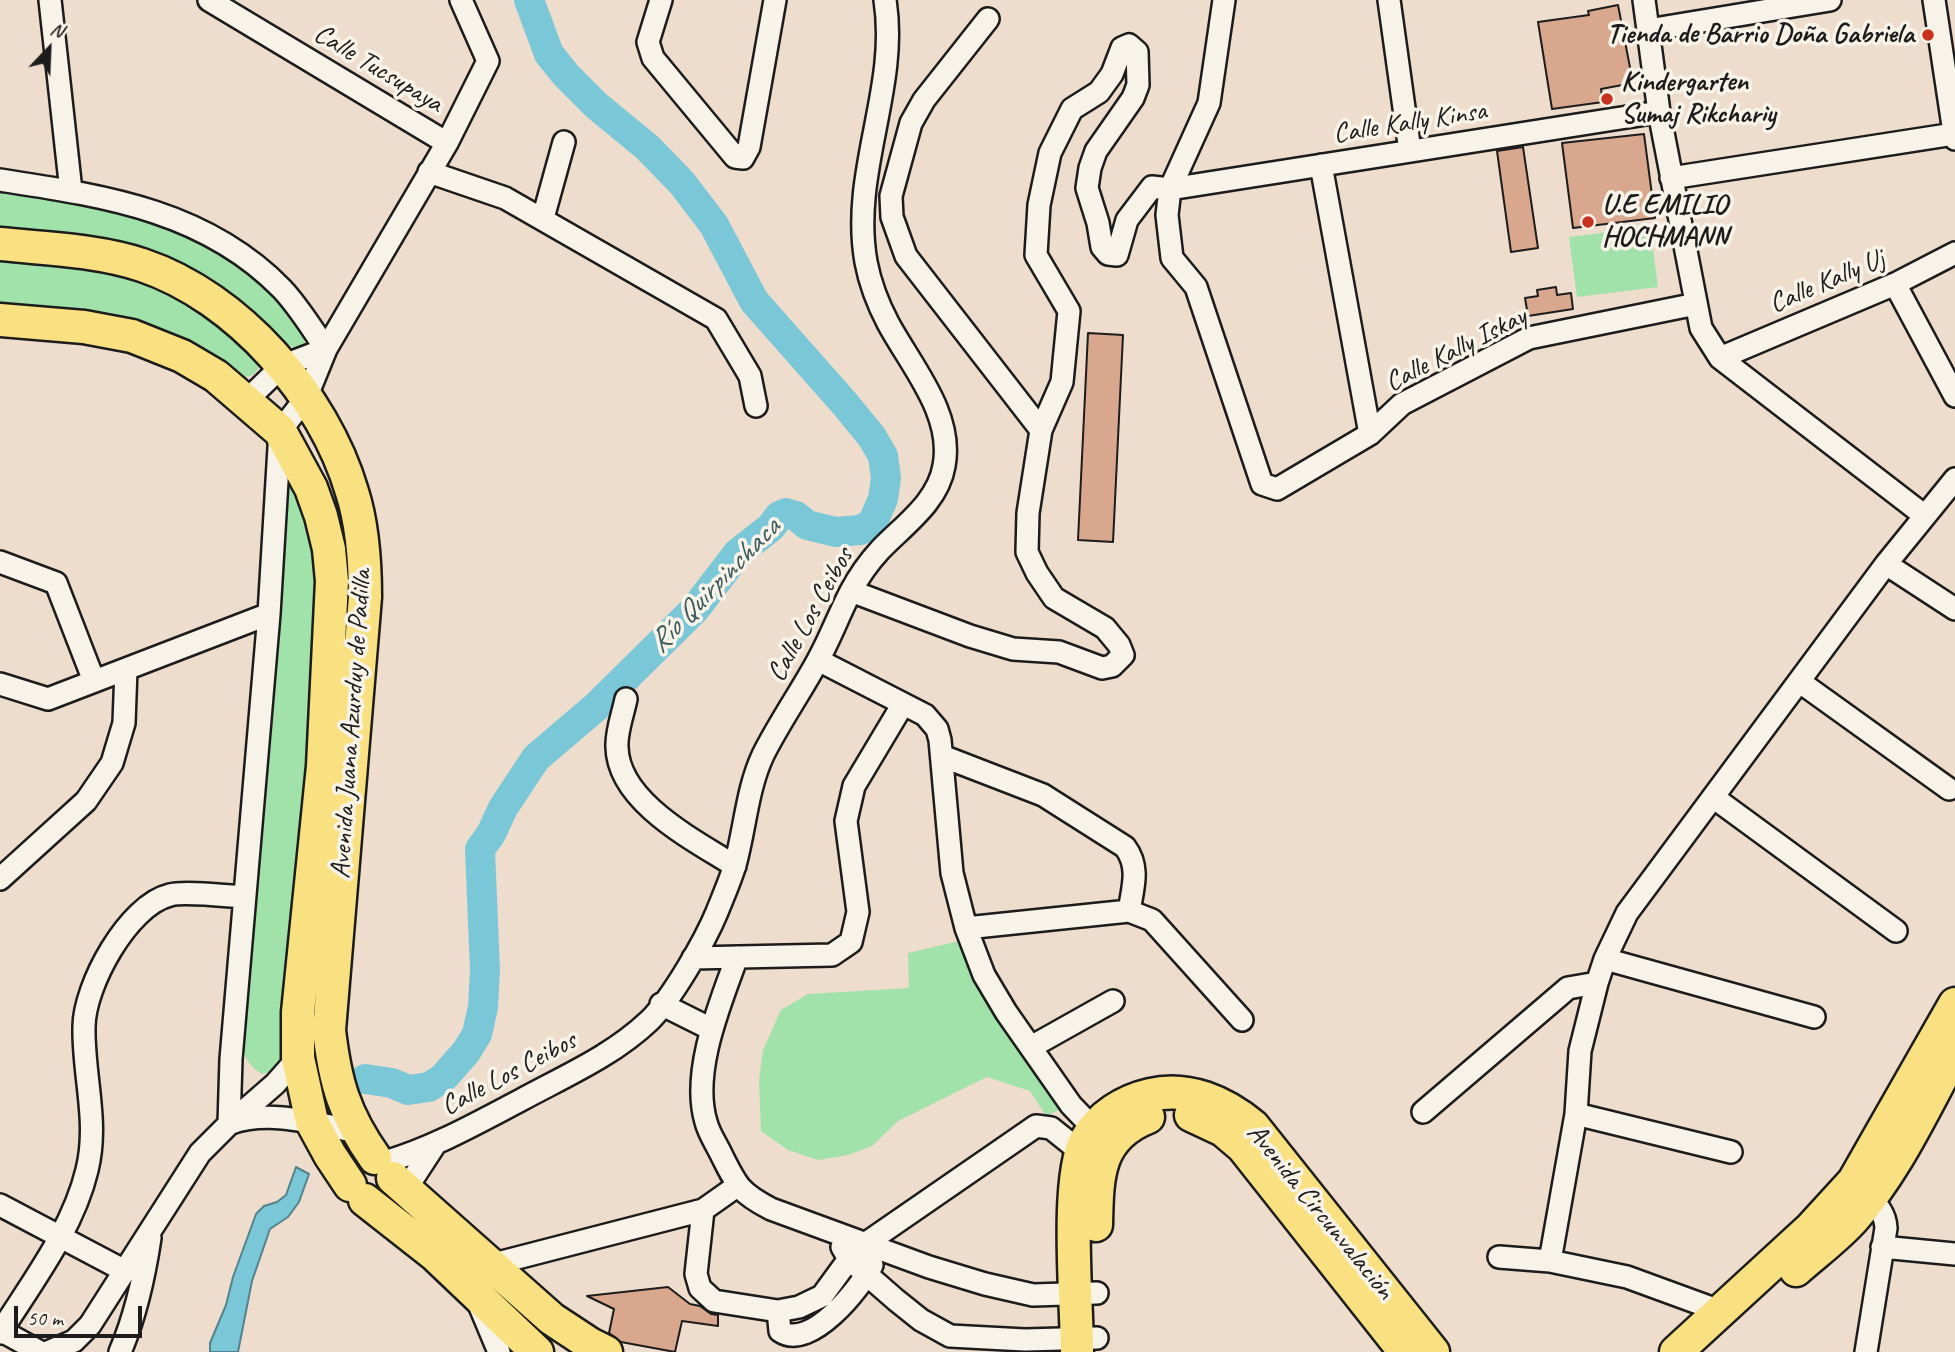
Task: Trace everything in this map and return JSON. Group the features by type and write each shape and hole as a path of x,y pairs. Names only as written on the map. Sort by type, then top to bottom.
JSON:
{"highway":[{"name":"Avenida Juana Azurduy de Padilla","path":"0,244 104,255 144,266 215,302 257,338 298,384 339,456 361,527 365,565 364,611 329,1030 338,1086 357,1132 481,1276 537,1352"},
{"name":"Avenida Juana Azurduy de Padilla","path":"0,320 84,327 132,336 182,356 216,376 280,431 311,488 321,516 329,549 332,581 323,766 299,1012 298,1058 312,1122 330,1155 358,1192 435,1255 481,1276 606,1352"},
{"path":"1703,1352 1852,1221 1862,1190 1955,1004"},
{"path":"1676,1352 1811,1228 1886,1174 1955,1052"},
{"name":"Avenida Circunvalación","path":"1087,1345 1086,1294 1075,1200 1088,1140 1106,1115 1124,1103 1162,1092 1178,1092 1206,1098 1240,1115 1272,1149 1433,1352"},
{"name":"Avenida Circunvalación","path":"1086,1294 1097,1190 1102,1161 1109,1145 1122,1130 1136,1121 1156,1113 1182,1112 1202,1118 1223,1129 1242,1147 1405,1352"},
{"path":"358,1192 379,1200 386,1196 393,1184 390,1172"}],"street":[{"path":"50,0 71,191"},
{"name":"Calle Tucsupaya","path":"209,0 447,143"},
{"path":"229,1124 231,1059 269,614 280,431 306,398 326,349 447,143 488,61 461,0"},
{"path":"661,0 648,43 653,58 735,157 743,159 749,148 775,0"},
{"name":"Calle Los Ceibos","path":"390,1172 436,1143 605,1056 651,1020 693,958 716,916 734,866 754,780 763,755 818,660 851,591 878,552 930,499 940,483 945,456 943,433 934,403 878,303 867,266 861,225 864,185 883,88 889,24 885,0"},
{"path":"1170,189 1209,103 1224,0"},
{"path":"1388,0 1410,151"},
{"path":"1644,0 1659,112 1701,328 1720,358 1925,516"},
{"path":"1648,30 1830,0"},
{"path":"1671,178 1955,136 1949,64 1934,0"},
{"path":"851,591 1013,649 1059,652 1102,668 1112,666 1123,656 1119,645 1105,628 1054,598 1037,573 1027,552 1028,513 1041,430 906,256 892,217 891,196 911,123 924,100 988,19"},
{"name":"Calle Kally Kinsa","path":"1041,430 1062,382 1069,311 1036,255 1039,205 1050,153 1072,109 1099,92 1112,74 1122,48 1129,45 1137,52 1138,85 1133,98 1096,151 1087,188 1102,247 1108,254 1117,255 1127,220 1152,187 1170,189 1659,112"},
{"path":"543,218 565,142"},
{"path":"1321,165 1370,434"},
{"path":"429,172 505,198 716,319 750,376 756,406"},
{"path":"0,180 143,206 183,221 226,244 281,289 326,349"},
{"name":"Calle Kally Iskay","path":"1170,189 1167,215 1172,258 1196,287 1262,484 1277,489 1370,434 1402,404 1529,338 1696,304"},
{"name":"Calle Kally Uj","path":"1720,358 1895,284 1955,253"},
{"path":"1895,284 1955,396"},
{"path":"246,401 282,366 326,349"},
{"path":"1550,1261 1576,1114 1580,1051 1605,959 1627,914 1886,564 1955,479"},
{"path":"0,562 56,583 94,681"},
{"path":"1886,564 1955,610"},
{"path":"0,684 48,699 269,614"},
{"path":"818,660 925,715 937,729 942,756 952,873 966,928 984,975 1006,1012 1071,1105 1088,1140"},
{"path":"2,880 86,801 112,764 124,723 126,669"},
{"path":"1800,682 1949,789"},
{"path":"626,699 617,745 623,776 638,796 676,828 734,866"},
{"path":"693,958 832,954 851,942 858,912 846,821 854,786 903,704"},
{"path":"942,756 1043,795 1125,847 1133,858 1135,874 1129,911"},
{"path":"1713,797 1896,931"},
{"path":"40,1352 0,1331 72,1213 87,1169 92,1120 83,1024 96,977 125,926 153,903 170,894 244,897"},
{"path":"966,928 1129,911 1152,920 1242,1020"},
{"path":"737,957 711,1029 701,1077 706,1122 737,1186 752,1199 771,1209 834,1233 877,1241 929,1267 1033,1295 1086,1294"},
{"path":"1605,959 1814,1017"},
{"path":"1423,1112 1568,988 1597,983"},
{"path":"1031,1047 1112,1001"},
{"path":"661,1004 711,1029"},
{"path":"47,1352 74,1341 90,1325 200,1153 275,1084 298,1058"},
{"path":"1576,1114 1731,1152"},
{"path":"229,1124 244,1118 274,1118 312,1122 357,1132"},
{"path":"703,1210 696,1274 700,1288 713,1301 778,1311 799,1307 822,1296 849,1259 1037,1126 1088,1140"},
{"name":"Calle Los Ceibos","path":"390,1172 436,1143"},
{"path":"499,1352 481,1276 703,1210 737,1186"},
{"path":"1862,1190 1883,1210 1886,1217 1866,1352"},
{"path":"0,1205 125,1271"},
{"path":"120,1352 142,1287 152,1229"},
{"path":"834,1233 849,1259 867,1275 921,1320 950,1336 1087,1345"},
{"path":"778,1311 780,1331 790,1339 802,1340 822,1333 833,1323 867,1275 877,1241"},
{"path":"1882,1247 1955,1254"},
{"path":"1499,1256 1550,1261 1627,1277 1720,1311"}],"green space":[{"path":"0,185 133,209 217,245 278,295 306,337 304,343 299,348 292,347 234,296 175,262 101,243 0,231"},
{"path":"1650,227 1658,287 1577,297 1569,237"},
{"path":"0,254 116,271 160,285 239,334 261,364 256,372 244,377 0,308"},
{"path":"282,455 295,479 322,573 285,1058 276,1070 262,1074 248,1061 241,1044 269,761 283,579"},
{"path":"959,941 976,973 1063,1108 1046,1116 1030,1091 987,1077 898,1121 872,1146 848,1155 818,1160 788,1150 761,1131 759,1081 763,1050 781,1010 808,994 909,988 908,953"}],"water":[{"path":"296,1167 309,1174 299,1202 288,1217 270,1229 252,1281 238,1352 210,1352 210,1343 226,1305 233,1277 256,1214 264,1206 277,1202 286,1195"}],"building":[{"path":"1618,5 1633,83 1601,89 1603,102 1552,109 1538,22 1589,15 1588,11"},
{"path":"1644,134 1655,218 1573,228 1562,143"},
{"path":"1523,147 1538,248 1511,252 1497,151"},
{"path":"1556,287 1557,295 1571,293 1573,309 1528,316 1525,298 1538,296 1537,290"},
{"path":"1088,333 1123,335 1113,542 1078,540"},
{"path":"668,1287 690,1304 718,1315 718,1326 682,1321 675,1352 621,1342 609,1333 614,1309 587,1296"}],"waterway":[{"name":"Río Quirpinchaca","path":"365,1079 392,1083 408,1090 429,1087 443,1078 466,1052 477,1034 483,1007 485,970 480,849 536,758 597,706 695,609 738,553 771,527 779,516 786,513 796,516 807,525 836,532 860,530 872,524 883,499 886,478 883,456 872,437 754,301 714,225 682,183 647,147 597,106 549,54 529,0"}],"place":[{"name":"Tienda de Barrio Doña Gabriela","path":"1928,35"},
{"name":"Kindergarten Sumaj Rikchariy","path":"1607,99"},
{"name":"U.E EMILIO HOCHMANN","path":"1588,222"}]}
